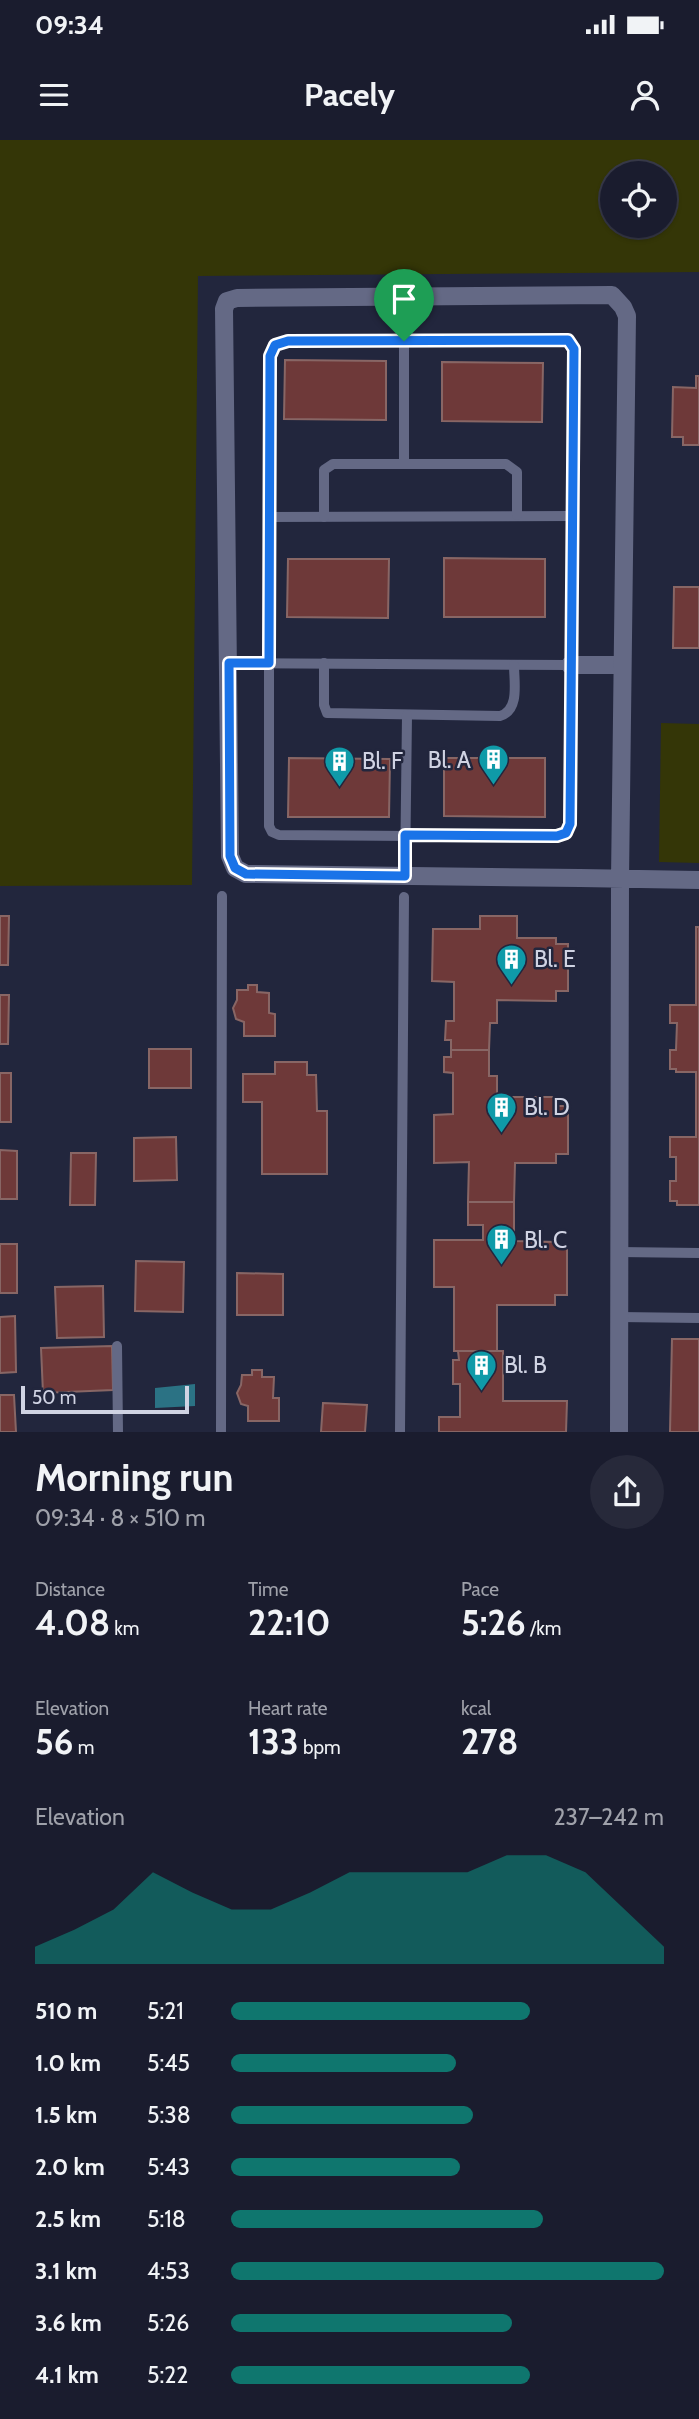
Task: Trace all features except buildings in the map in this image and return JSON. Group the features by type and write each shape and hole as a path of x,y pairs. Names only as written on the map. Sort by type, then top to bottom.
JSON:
{"street":[{"path":"619,1432 620,879 628,316 612,295 237,298 227,301 224,309 230,856 235,868 246,874 405,876 620,879 699,880"},
{"path":"570,665 622,665"}],"lane":[{"path":"404,297 404,463"},
{"path":"568,340 574,349 570,824 566,833 557,836 279,835 272,832 269,826 270,356 275,345 288,341 404,341 568,340"},
{"path":"324,517 324,470 333,464 404,463 506,464 517,472 517,515"},
{"path":"269,517 572,516"},
{"path":"229,663 570,665"},
{"path":"324,663 324,705 327,713 500,716 509,713 514,706 514,665"},
{"path":"405,876 407,715"},
{"path":"221,1432 222,896"},
{"path":"400,1432 404,897"},
{"path":"619,1252 699,1253"},
{"path":"619,1317 699,1318"},
{"path":"117,1346 118,1432"}],"shaded area":[{"path":"0,140 699,140 699,272 198,276 192,885 0,886"},
{"path":"661,723 699,724 699,863 659,862"}],"water":[{"path":"195,1384 195,1406 155,1408 155,1388"}],"place":[{"name":"Bl. A","path":"494,787"},
{"name":"Bl. F","path":"339,788"},
{"name":"Bl. E","path":"511,986"},
{"name":"Bl. D","path":"501,1134"},
{"name":"Bl. C","path":"501,1267"},
{"name":"Bl. B","path":"481,1392"}],"route":[{"path":"568,340 574,349 570,824 566,833 557,836 405,835 405,876 246,874 235,868 230,856 229,663 269,663 270,356 275,345 288,341 404,341 568,340"}]}
